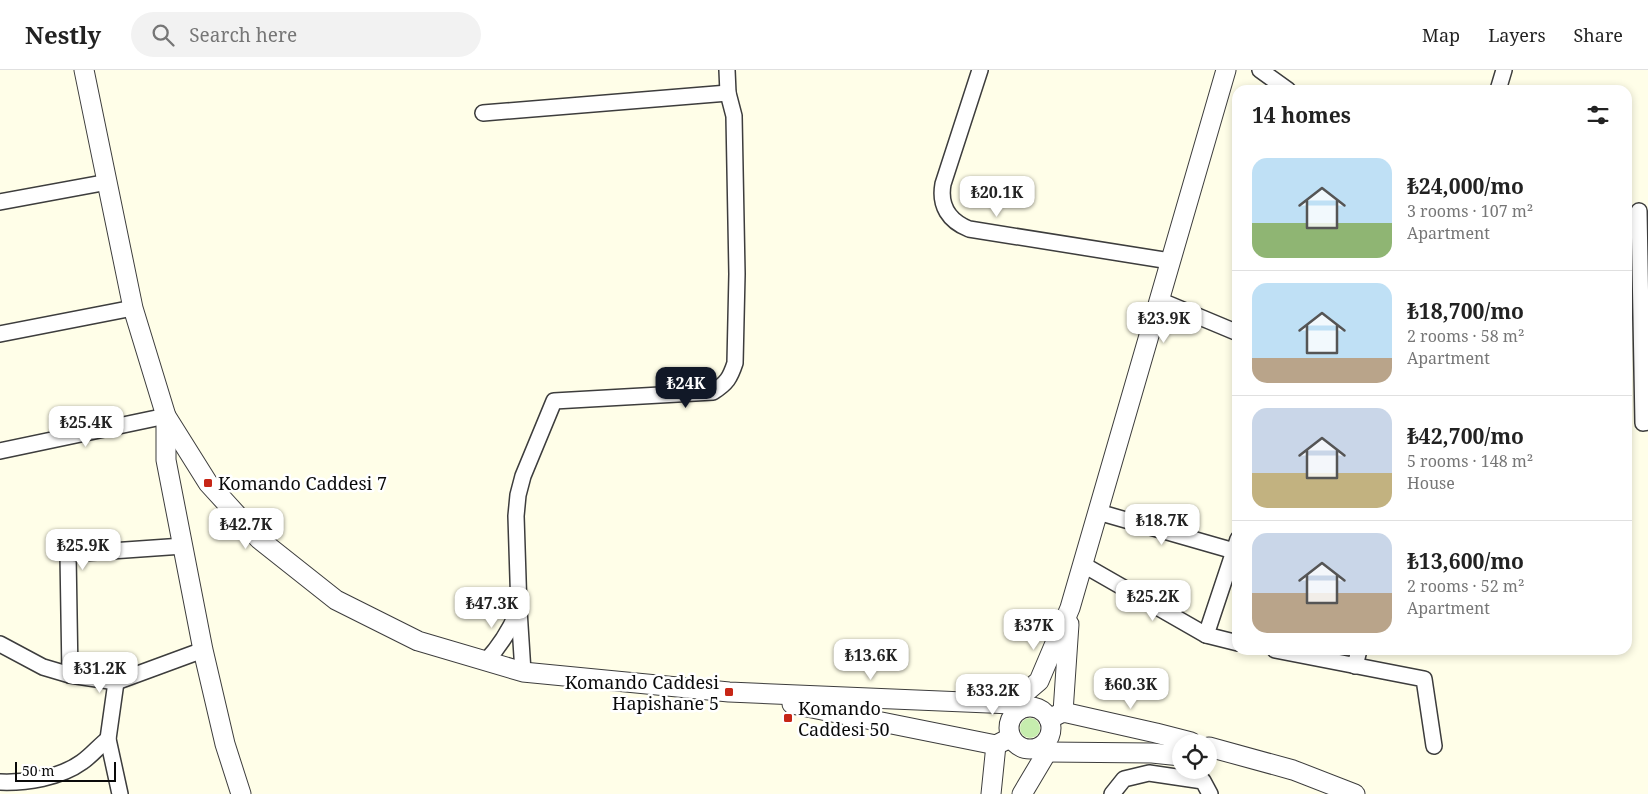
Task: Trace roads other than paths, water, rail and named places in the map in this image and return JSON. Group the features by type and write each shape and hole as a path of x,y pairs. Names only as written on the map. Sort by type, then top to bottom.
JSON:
{"street":[{"path":"84,70 133,308 166,416 208,483 259,540 336,600 418,641 523,672 729,692 1033,707 1056,715 1172,738"},
{"path":"523,672 516,516 518,496 523,476 554,401 713,392 724,385 731,376 735,363 737,274 734,116 728,93 727,70"},
{"path":"980,70 942,192 943,204 952,219 970,229 1170,260"},
{"path":"991,794 1010,718 1016,706 1039,681 1070,608 1226,70"},
{"path":"1260,70 1281,85"},
{"path":"1500,85 1504,70"},
{"path":"483,114 728,93"},
{"path":"0,202 108,182"},
{"path":"1638,210 1643,423 1648,422"},
{"path":"1159,300 1232,330"},
{"path":"0,334 133,308"},
{"path":"0,451 166,416"},
{"path":"166,416 166,460 203,650 225,744 240,794"},
{"path":"1098,512 1232,544"},
{"path":"70,675 68,554 183,546"},
{"path":"1206,635 1232,557"},
{"path":"1082,564 1206,635 1232,642"},
{"path":"1022,794 1049,738 1056,715 1070,608"},
{"path":"486,661 508,633 519,610"},
{"path":"0,644 43,667 70,675 116,682 203,650"},
{"path":"1300,655 1424,679 1434,746"},
{"path":"1355,666 1358,655"},
{"path":"116,682 108,739 120,794"},
{"path":"729,692 1003,742 1026,749 1044,748 1172,755"},
{"path":"0,782 12,783 48,778 81,763 108,739"},
{"path":"1217,749 1293,770 1355,794"},
{"path":"1217,761 1293,770"},
{"path":"1112,794 1124,779 1149,773 1203,782 1210,794"}],"place":[{"name":"Komando Caddesi 7","path":"208,483"},
{"name":"Komando Caddesi Hapishane 5","path":"729,692"},
{"name":"Komando Caddesi 50","path":"788,718"}]}
